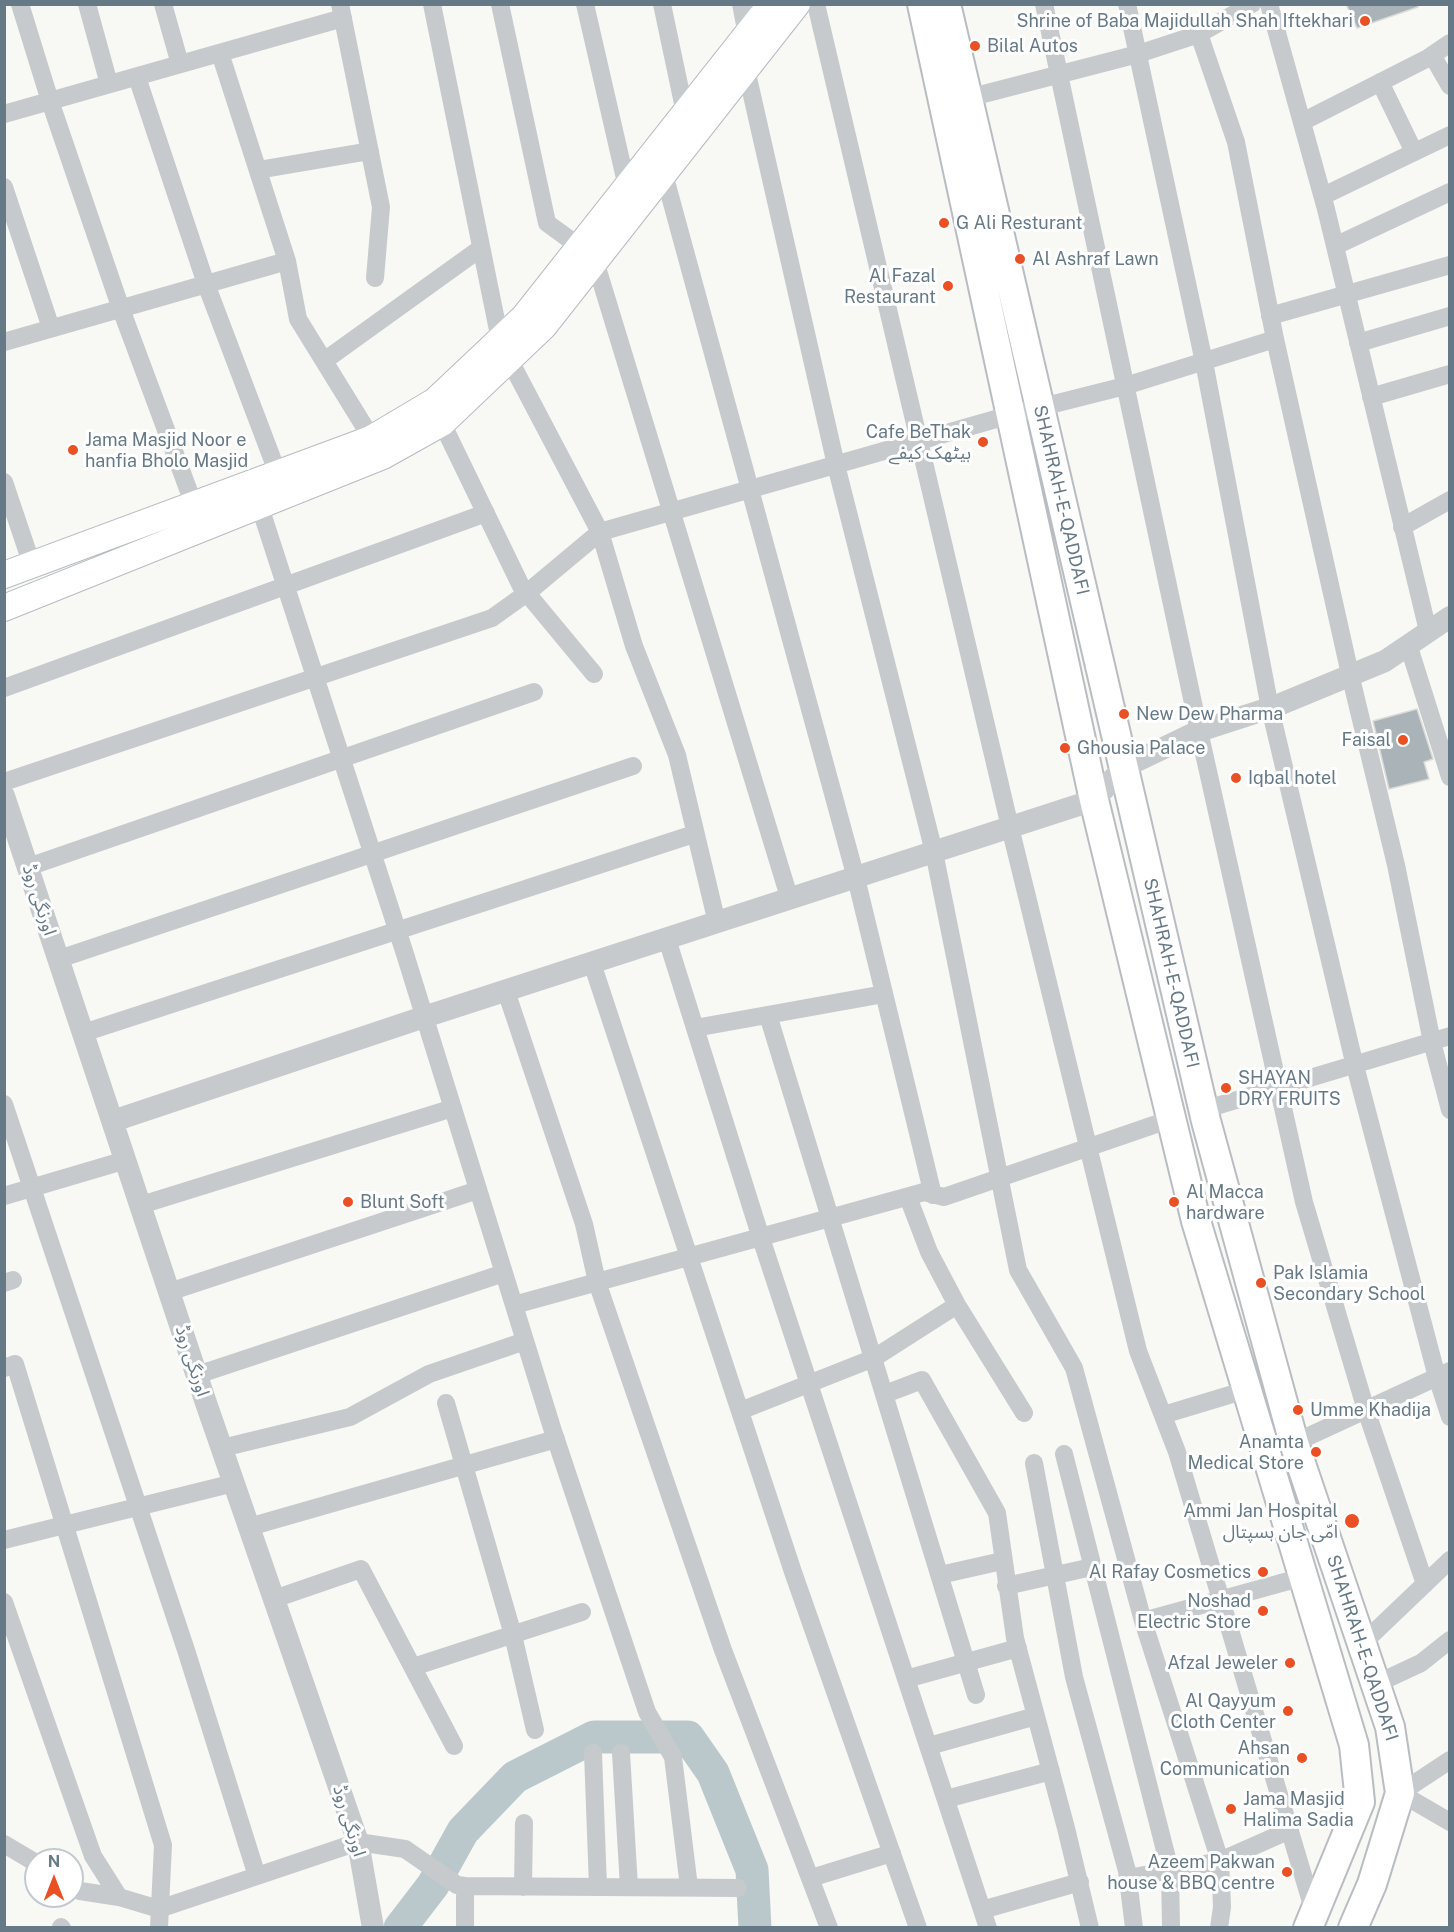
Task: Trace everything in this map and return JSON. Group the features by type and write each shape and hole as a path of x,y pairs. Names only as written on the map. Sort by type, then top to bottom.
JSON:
{"main road":[{"path":"4,608 259,504 377,447 505,350 544,326 627,188 771,4"},
{"path":"587,254 664,174 797,4"},
{"name":"SHAHRAH-E-QADDAFI","path":"922,4 1094,800 1196,1221 1354,1745 1360,1802 1311,1920"},
{"name":"SHAHRAH-E-QADDAFI","path":"946,4 1203,1110 1294,1443 1390,1726 1400,1793 1372,1884 1353,1928"},
{"path":"4,575 278,474 377,447 442,423 505,350"}],"street":[{"path":"20,4 50,101 121,309 194,505"},
{"path":"87,4 109,84"},
{"path":"163,4 180,64"},
{"path":"432,4 481,248 505,350 600,532 634,646 677,755 717,923"},
{"path":"500,4 547,224 587,254 672,512 790,900"},
{"path":"585,4 627,188"},
{"path":"662,4 685,113"},
{"path":"741,4 747,35 746,69 836,465 934,852 1018,1270 1074,1368 1143,1621 1220,1861 1222,1907 1218,1928"},
{"path":"816,4 1010,827 1138,1351 1178,1452 1290,1830 1311,1920"},
{"path":"1044,4 1199,730 1304,1202 1366,1410 1425,1584"},
{"path":"1127,4 1203,362 1270,708 1355,1066 1443,1374 1449,1417"},
{"path":"968,98 1138,54 1199,34 1252,4"},
{"path":"1269,4 1323,196 1428,631"},
{"path":"4,114 220,53 341,11 381,207 375,278"},
{"path":"1199,34 1236,142 1270,316 1350,674 1441,1039 1449,1110"},
{"path":"1302,122 1432,55 1449,43"},
{"path":"220,53 287,261 298,320 377,447"},
{"path":"1432,55 1449,86"},
{"path":"137,76 206,284 278,474"},
{"path":"1380,82 1414,152"},
{"path":"1323,196 1449,135"},
{"path":"258,170 370,151"},
{"path":"664,174 856,878 933,1195"},
{"path":"4,187 51,328"},
{"path":"1335,246 1449,192"},
{"path":"324,361 481,248"},
{"path":"4,342 287,261"},
{"path":"1270,316 1449,265"},
{"path":"1358,343 1449,316"},
{"path":"4,782 492,618 527,594 600,532 919,441 1125,386 1275,339"},
{"path":"1371,398 1449,374"},
{"path":"442,423 527,594 594,674"},
{"path":"4,482 32,565"},
{"path":"1402,527 1449,500"},
{"path":"259,504 397,931 556,1440 647,1712 673,1757 689,1887"},
{"path":"4,688 486,513"},
{"path":"112,1121 424,1017 1094,800 1124,768 1199,730 1270,708 1385,661 1449,616"},
{"path":"1408,644 1446,751 1449,777"},
{"path":"28,867 534,692"},
{"path":"59,960 633,766"},
{"name":"اورنگی روڈ","path":"4,796 197,1375 358,1842 369,1926"},
{"path":"83,1033 694,834"},
{"path":"666,939 760,1238 988,1928"},
{"path":"592,963 793,1572 918,1928"},
{"path":"506,991 584,1224 597,1282 723,1650 829,1928"},
{"path":"695,1028 884,994"},
{"path":"768,1015 832,1218 976,1695"},
{"path":"1203,1110 1441,1039"},
{"path":"4,1104 138,1507 257,1876"},
{"path":"141,1205 453,1108"},
{"path":"514,1305 924,1192 944,1197 1171,1119"},
{"path":"4,1196 126,1161"},
{"path":"169,1292 478,1190"},
{"path":"908,1197 929,1252 957,1305 1024,1413"},
{"path":"197,1375 504,1273"},
{"path":"740,1411 874,1358 957,1305"},
{"path":"222,1448 350,1417 429,1374 525,1341"},
{"path":"4,1368 15,1364 163,1845 159,1928"},
{"path":"1294,1443 1443,1374"},
{"path":"885,1394 922,1380 997,1514 1002,1561 1018,1648 1090,1928"},
{"path":"1163,1415 1246,1390"},
{"path":"446,1403 513,1635 535,1730"},
{"path":"249,1527 556,1440"},
{"path":"1064,1454 1170,1870 1171,1928"},
{"path":"1034,1463 1074,1677 1128,1878 1134,1928"},
{"path":"4,1540 234,1483"},
{"path":"1362,1644 1449,1560"},
{"path":"940,1575 1002,1561"},
{"path":"1006,1586 1092,1568"},
{"path":"274,1599 361,1569 454,1746"},
{"path":"1143,1621 1303,1577"},
{"path":"4,1602 93,1856 119,1897"},
{"path":"413,1667 582,1612"},
{"path":"1376,1684 1421,1664 1449,1640"},
{"path":"906,1679 1018,1648"},
{"path":"928,1746 1036,1716"},
{"path":"593,1753 598,1887"},
{"path":"621,1753 629,1887"},
{"path":"1449,1760 1400,1793 1449,1822"},
{"path":"946,1799 1051,1771"},
{"path":"523,1887 524,1824"},
{"path":"1128,1878 1220,1861 1290,1830"},
{"path":"84,1892 119,1897 159,1909 358,1842 405,1849 461,1886 738,1888"},
{"path":"4,1844 24,1856"},
{"path":"811,1878 892,1853"},
{"path":"982,1910 1080,1882"},
{"path":"461,1886 465,1928"}],"building":[{"name":"Shrine of Baba Majidullah Shah Iftekhari","path":"1346,4 1418,4 1418,7 1357,28"},
{"name":"Faisal","path":"1417,709 1433,759 1424,762 1429,779 1389,789 1373,721"}],"waterway":[{"path":"400,1928 433,1885 463,1831 515,1777 594,1737 688,1737 713,1773 752,1870 755,1928"}],"place":[{"name":"Shrine of Baba Majidullah Shah Iftekhari","path":"1365,21"},
{"name":"Bilal Autos","path":"975,46"},
{"name":"G Ali Resturant","path":"944,223"},
{"name":"Al Ashraf Lawn","path":"1020,259"},
{"name":"Al Fazal Restaurant","path":"948,286"},
{"name":"Cafe BeThak بیٹھک کیفے","path":"983,442"},
{"name":"Jama Masjid Noor e hanfia Bholo Masjid","path":"73,450"},
{"name":"New Dew Pharma","path":"1124,714"},
{"name":"Faisal","path":"1403,740"},
{"name":"Ghousia Palace","path":"1065,748"},
{"name":"Iqbal hotel","path":"1236,778"},
{"name":"SHAYAN DRY FRUITS","path":"1226,1088"},
{"name":"Blunt Soft","path":"348,1202"},
{"name":"Al Macca hardware","path":"1174,1202"},
{"name":"Pak Islamia Secondary School","path":"1261,1283"},
{"name":"Umme Khadija","path":"1298,1410"},
{"name":"Anamta Medical Store","path":"1316,1452"},
{"name":"Ammi Jan Hospital امّی جان ہسپتال","path":"1352,1521"},
{"name":"Al Rafay Cosmetics","path":"1263,1572"},
{"name":"Noshad Electric Store","path":"1263,1611"},
{"name":"Afzal Jeweler","path":"1290,1663"},
{"name":"Al Qayyum Cloth Center","path":"1288,1711"},
{"name":"Ahsan Communication","path":"1302,1758"},
{"name":"Jama Masjid Halima Sadia","path":"1231,1809"},
{"name":"Azeem Pakwan house & BBQ centre","path":"1287,1872"}]}
